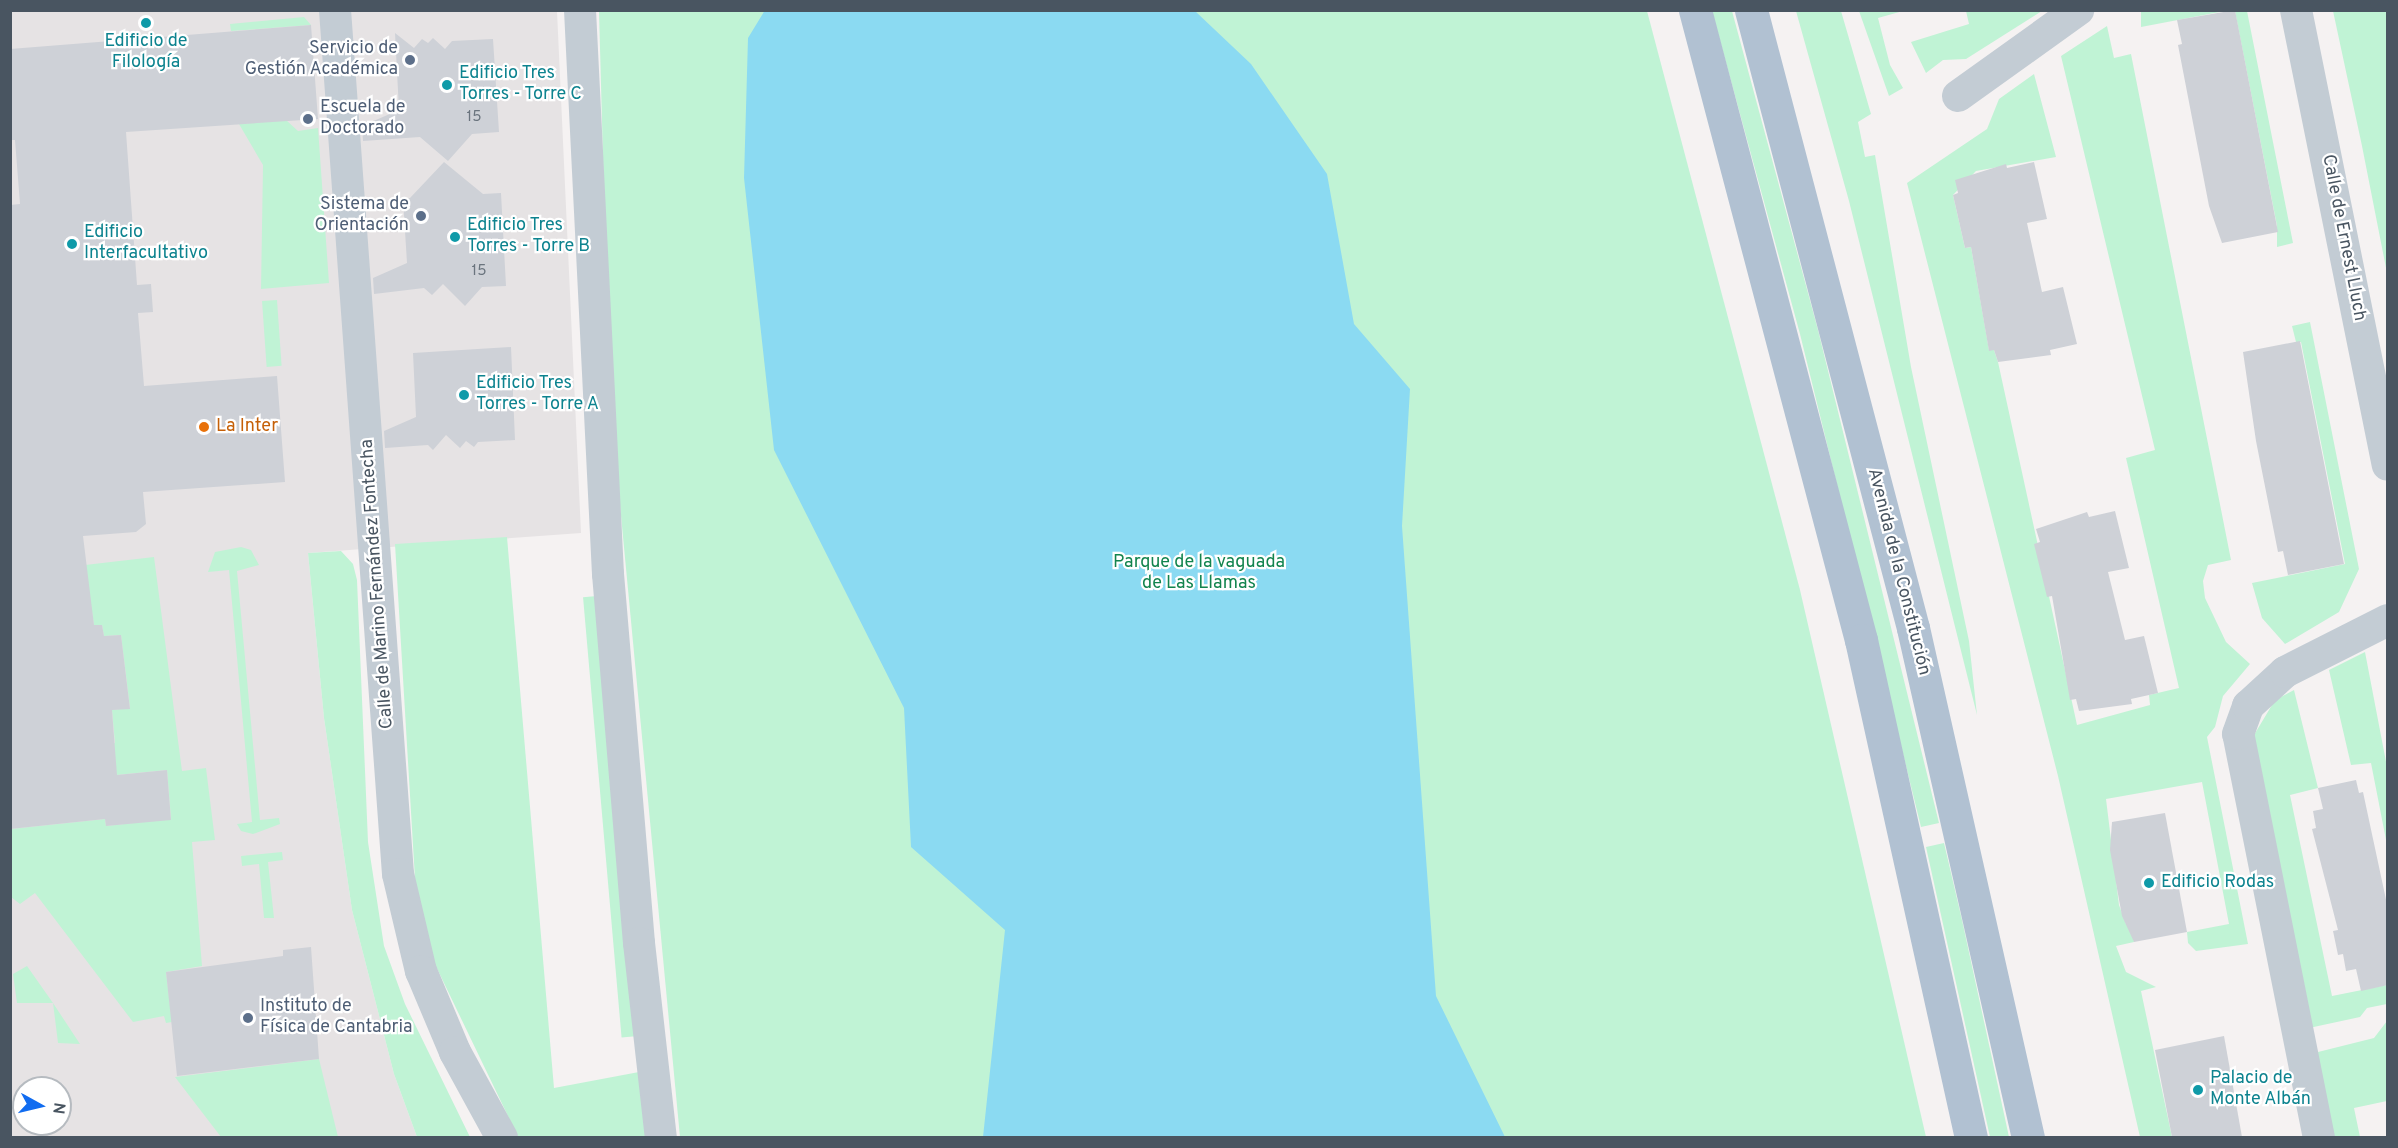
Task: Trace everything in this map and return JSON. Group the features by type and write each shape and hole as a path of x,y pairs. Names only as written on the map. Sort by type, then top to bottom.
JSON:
{"main road":[{"path":"1695,10 1861,640 1971,1137"},
{"name":"Avenida de la Constitución","path":"1751,10 1913,628 2028,1137"}],"street":[{"name":"Calle de Marino Fernández Fontecha","path":"335,10 398,874 421,971 455,1052 502,1137"},
{"path":"580,10 608,574 639,943 661,1137"},
{"path":"1958,96 2078,10"},
{"name":"Calle de Ernest Lluch","path":"2296,10 2388,465"},
{"path":"2319,1137 2238,734 2248,706 2286,672 2388,620"}],"shaded area":[{"path":"10,11 557,11 581,533 308,553 324,718 352,910 394,1074 417,1137 11,1137"}],"green space":[{"path":"1966,10 2042,11 1966,59 1943,60 1926,73 1911,42 1969,24"},
{"name":"Parque de la vaguada de Las Llamas","path":"599,11 1647,11 1800,590 1926,1137 680,1137 620,505 606,269"},
{"path":"1712,11 1732,11 1818,330 1939,823 1921,827 1800,334"},
{"path":"1796,11 1841,11 1871,114 1858,122 1865,157 1875,155 1911,367 1969,641 1977,715 1849,201"},
{"path":"1859,11 1903,11 1878,18 1890,65 1903,88 1889,96"},
{"path":"2141,11 2225,11 2141,27"},
{"path":"2235,11 2247,11 2293,243 2277,247 2277,226"},
{"path":"2333,11 2387,11 2387,273 2362,146"},
{"path":"304,17 311,25 231,31 230,24"},
{"path":"2107,26 2114,58 2131,54 2231,560 2208,565 2203,581 2205,598 2226,642 2250,664 2223,696 2215,727 2207,737 2248,944 2196,951 2188,943 2187,932 2229,924 2202,782 2106,799 2119,905 2126,924 2131,924 2134,942 2116,946 2126,972 2156,987 2141,991 2172,1137 2140,1137 2058,776 1907,183 1987,129 1999,99 2034,74 2056,157 1976,171 1953,195 1965,248 1971,247 1989,350 1994,350 1998,362 2077,725 2150,705 2149,695 2179,688 2126,458 2155,450 2061,56"},
{"path":"286,120 298,131 318,128 329,283 261,289 263,165 239,124"},
{"path":"277,300 282,366 267,367 262,301"},
{"path":"2310,322 2359,569 2339,612 2285,644 2262,618 2252,583 2345,564 2301,342 2296,342 2292,326"},
{"path":"507,537 554,1088 639,1072 647,1137 518,1137 431,956 415,879 395,544"},
{"path":"241,547 251,550 259,565 237,571 260,820 279,818 280,824 253,834 241,831 237,824 252,822 229,570 208,572 215,552"},
{"path":"341,551 353,564 357,580 368,842 384,946 405,1004 470,1137 417,1137 394,1074 352,910 324,718 308,553"},
{"path":"154,557 182,771 206,768 215,840 192,842 202,966 166,972 172,1022 166,1023 164,1016 133,1022 35,893 20,904 11,897 11,829 105,819 106,826 171,819 167,770 106,776 103,746 115,743 112,710 130,708 121,635 104,636 102,625 94,625 85,565"},
{"path":"597,596 636,1036 622,1038 583,597"},
{"path":"2365,652 2387,767 2387,845 2371,763 2351,765 2329,670"},
{"path":"2294,690 2318,788 2290,795 2332,996 2387,985 2387,1004 2367,1008 2360,1017 2309,1028 2254,735 2275,700"},
{"path":"1944,843 2009,1137 1990,1137 1926,847"},
{"path":"282,852 283,860 268,862 274,918 264,918 259,864 242,866 241,856"},
{"path":"27,966 53,1003 17,1003 13,974"},
{"path":"53,1003 80,1044 58,1043"},
{"path":"2387,1021 2387,1101 2354,1108 2360,1137 2331,1137 2314,1053 2374,1038"},
{"path":"319,1059 338,1137 221,1137 175,1077"}],"water":[{"path":"765,10 1195,11 1251,64 1327,174 1354,324 1410,389 1402,526 1436,996 1505,1137 983,1137 1005,930 911,847 904,708 774,450 744,178 748,38"}],"building":[{"path":"2235,10 2278,232 2222,243 2209,206 2178,45 2182,44 2177,20"},
{"name":"Edificio Interfacultativo","path":"311,25 318,119 126,132 137,285 151,284 153,312 138,313 144,386 277,376 285,482 143,492 146,524 136,532 83,536 94,625 102,625 104,636 121,635 130,709 112,710 117,775 167,770 171,820 106,826 105,819 10,829 10,205 20,204 15,140 10,140 10,49"},
{"name":"Edificio Tres Torres - Torre C","path":"395,33 414,48 422,39 428,43 433,38 445,49 452,41 493,39 499,132 472,134 448,161 420,137 363,141 362,126 399,110"},
{"name":"Edificio Tres Torres - Torre B","path":"444,162 483,194 501,193 506,286 482,287 465,306 443,284 432,295 424,288 374,294 373,278 407,263 403,199 410,198"},
{"path":"2034,162 2047,219 2027,223 2042,292 2063,287 2077,344 2050,350 2051,355 1998,362 1994,350 1989,351 1971,247 1965,248 1953,195 1958,193 1955,180 2006,164 2007,168"},
{"path":"2300,341 2344,564 2288,575 2283,551 2278,552 2256,441 2243,352"},
{"name":"Edificio Tres Torres - Torre A","path":"511,347 515,440 478,442 474,447 466,441 460,448 446,435 433,450 428,445 385,448 384,431 416,417 413,353"},
{"path":"2115,511 2129,568 2108,572 2125,640 2144,636 2158,693 2131,699 2132,704 2079,711 2076,699 2070,700 2052,596 2047,597 2034,544 2040,542 2036,529 2087,512 2089,517"},
{"path":"2356,780 2359,793 2363,792 2388,909 2388,985 2361,991 2356,969 2346,971 2343,954 2338,955 2333,931 2338,930 2312,829 2316,828 2313,811 2323,809 2318,788"},
{"name":"Edificio Rodas","path":"2165,813 2187,932 2134,942 2122,916 2110,850 2112,822"},
{"path":"311,947 319,1059 177,1076 166,972 283,956 283,950"},
{"name":"Palacio de Monte Albán","path":"2224,1036 2242,1137 2172,1137 2155,1050"}],"place":[{"name":"Edificio de Filología","path":"146,23"},
{"name":"Servicio de Gestión Académica","path":"410,60"},
{"name":"Edificio Tres Torres - Torre C","path":"447,85"},
{"name":"Escuela de Doctorado","path":"308,119"},
{"name":"Sistema de Orientación","path":"421,216"},
{"name":"Edificio Tres Torres - Torre B","path":"455,237"},
{"name":"Edificio Interfacultativo","path":"72,244"},
{"name":"Edificio Tres Torres - Torre A","path":"464,395"},
{"name":"La Inter","path":"204,427"},
{"name":"Edificio Rodas","path":"2149,883"},
{"name":"Instituto de Física de Cantabria","path":"248,1018"},
{"name":"Palacio de Monte Albán","path":"2198,1090"}]}
